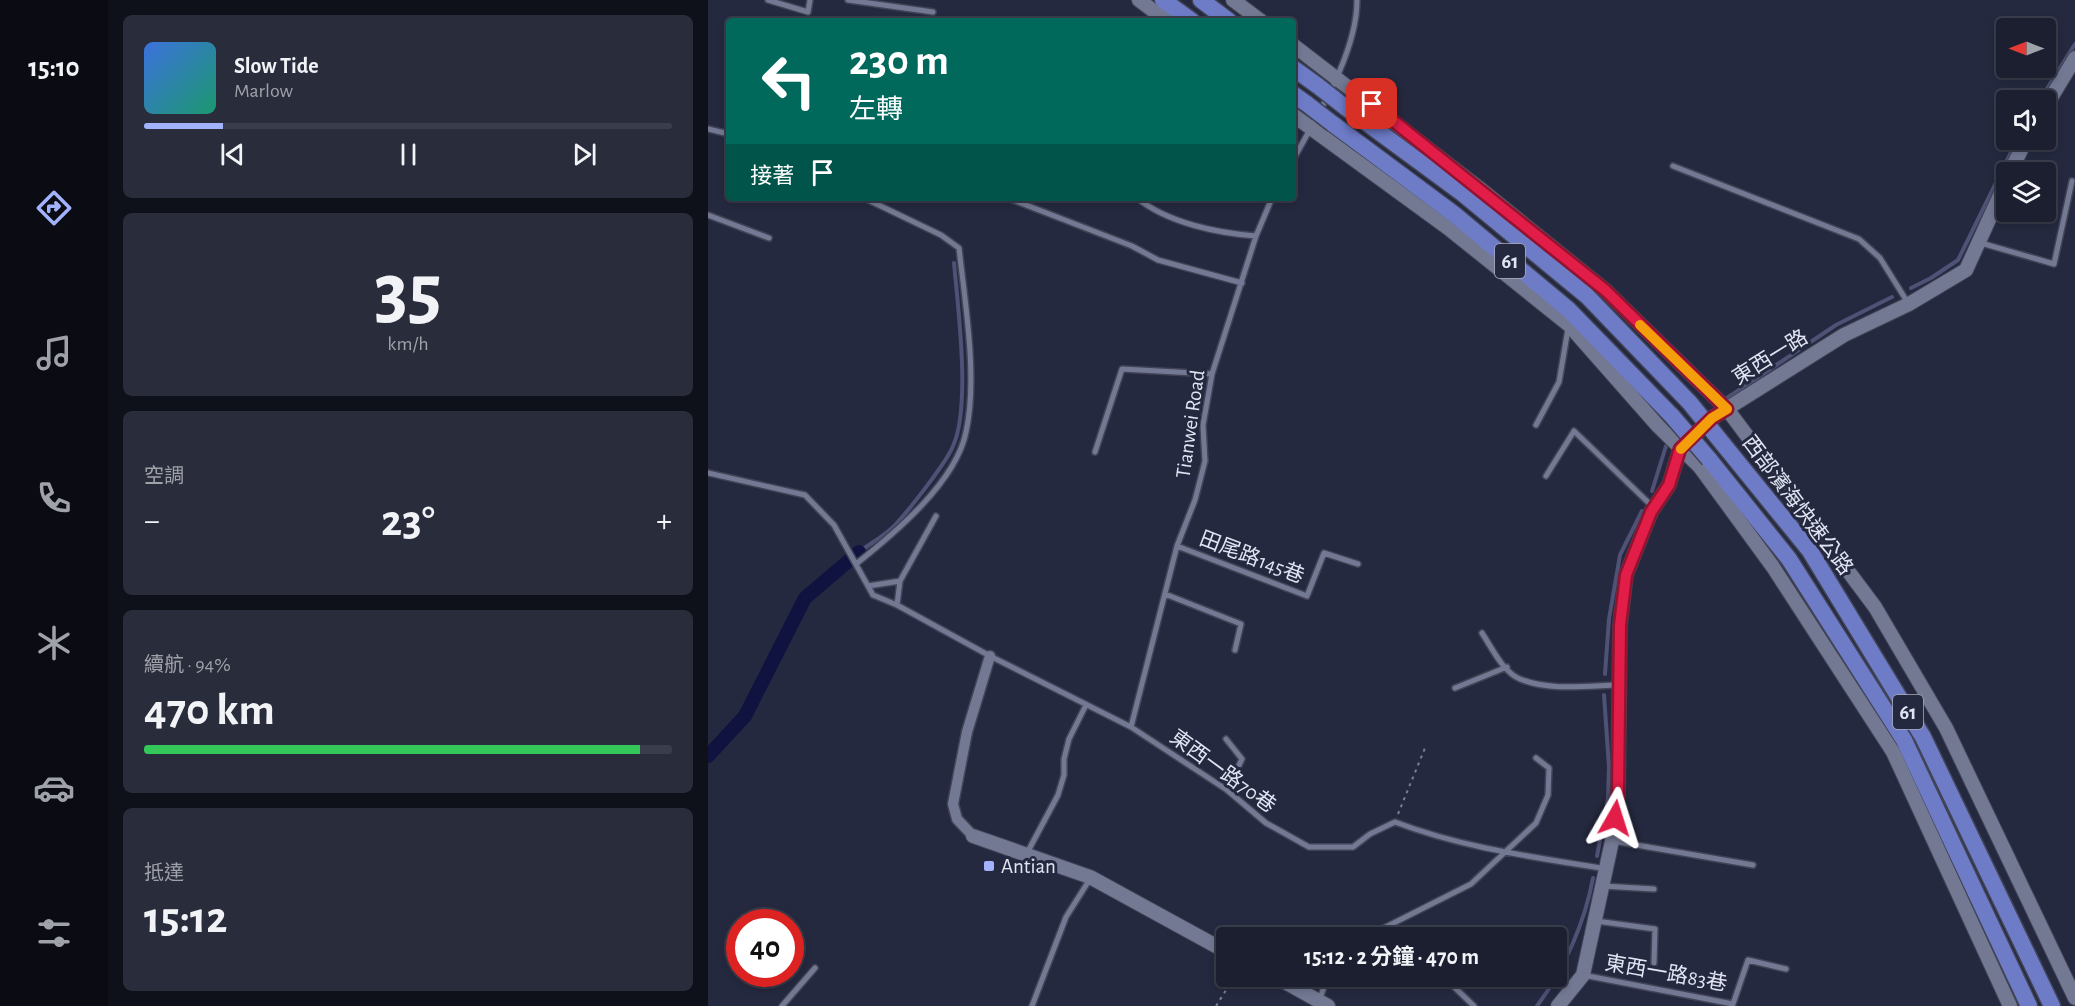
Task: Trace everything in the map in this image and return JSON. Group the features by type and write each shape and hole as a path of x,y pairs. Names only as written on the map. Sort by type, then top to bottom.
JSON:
{"highway":[{"path":"1163,0 1188,18"},
{"path":"1201,0 1225,18"},
{"name":"西部濱海快速公路","path":"1296,70 1462,193 1587,296 1690,402 1810,551 1923,737 2052,1006"},
{"name":"西部濱海快速公路","path":"1300,99 1454,214 1569,310 1672,416 1709,459 1789,559 1904,740 2029,1006"}],"street":[{"path":"1139,0 1163,18"},
{"path":"1233,0 1257,18"},
{"path":"1296,47 1336,76 1605,290 1727,409 1881,617 1946,728 2075,998"},
{"path":"2056,90 2075,58"},
{"path":"1296,117 1448,228 1569,326 1680,449 1700,467 1773,567 1893,752 2010,1006"},
{"name":"東西一路","path":"1561,1006 1583,975 1608,869 1618,794 1620,625 1626,575 1654,508 1669,485 1680,449 1712,418 1844,334 1909,304 1966,270 1996,205"},
{"path":"990,656 967,732 952,804 957,819 973,836 1090,877 1216,946"},
{"path":"1293,987 1322,1004"}],"lane":[{"path":"768,0 808,12 810,0"},
{"path":"848,0 933,12"},
{"path":"1296,155 1336,76 1357,24 1357,0"},
{"path":"708,129 726,134"},
{"path":"1673,166 1859,239 1880,258 1909,304"},
{"path":"1979,243 2054,264 2072,181"},
{"path":"856,564 905,525 952,467 966,433 970,385 967,316 959,248 941,235 870,201"},
{"path":"1016,201 1132,246 1158,260 1242,282"},
{"path":"1141,201 1149,208 1225,234 1256,236"},
{"name":"Tianwei Road","path":"1131,727 1177,546 1195,500 1205,461 1203,425 1212,375 1256,236 1271,201"},
{"path":"708,215 770,238"},
{"path":"1536,425 1559,382 1569,326"},
{"path":"1095,452 1122,369 1212,375"},
{"path":"1546,476 1574,430 1654,508"},
{"name":"東西一路70巷","path":"708,473 805,495 834,525 873,595 897,605 990,656 1131,727 1227,790 1266,824 1309,847 1353,847 1370,834 1395,822"},
{"path":"897,605 900,581 936,516"},
{"name":"田尾路145巷","path":"1177,546 1307,596 1324,553 1358,564"},
{"path":"868,586 900,581"},
{"path":"1165,594 1241,624 1235,650"},
{"path":"1482,633 1507,667 1519,679 1566,686 1619,685"},
{"path":"1455,688 1507,667"},
{"path":"1026,856 1058,795 1064,775 1064,759 1069,739 1086,705"},
{"path":"1227,740 1242,759 1227,790"},
{"path":"1386,927 1471,884 1536,823 1548,795 1549,768 1536,758"},
{"path":"1395,822 1427,834 1502,853 1608,869"},
{"path":"1612,841 1753,865"},
{"path":"1032,1006 1066,917 1076,905 1090,877"},
{"path":"1603,886 1654,889"},
{"path":"1596,921 1655,929 1654,963"},
{"name":"東西一路83巷","path":"1583,975 1732,1004 1748,960 1786,969"},
{"path":"782,1006 815,968"},
{"path":"1322,1004 1326,987"},
{"path":"1454,987 1474,1006"}],"path":[{"path":"1395,822 1425,748"},
{"path":"1216,1006 1228,987"}],"waterway":[{"path":"2046,90 2075,44"},
{"path":"1911,288 1958,260 2012,150"},
{"path":"859,552 896,524 918,498 953,446 958,429 962,383 954,263"},
{"path":"1727,398 1836,325 1892,297"},
{"path":"1652,491 1666,446"},
{"path":"1605,674 1609,619 1620,555 1642,511"},
{"path":"708,756 745,716 805,598 859,552"},
{"path":"1597,856 1608,798 1609,767 1604,695"},
{"path":"1537,1006 1556,977 1572,945 1585,912 1593,878"}],"slow traffic":[{"path":"1640,325 1727,409 1712,418 1681,449"}],"place":[{"name":"Antian","path":"989,866"}],"route":[{"path":"1372,104 1605,290 1727,409 1712,418 1680,449 1669,485 1651,512 1626,575 1620,625 1618,794 1615,818"}]}
